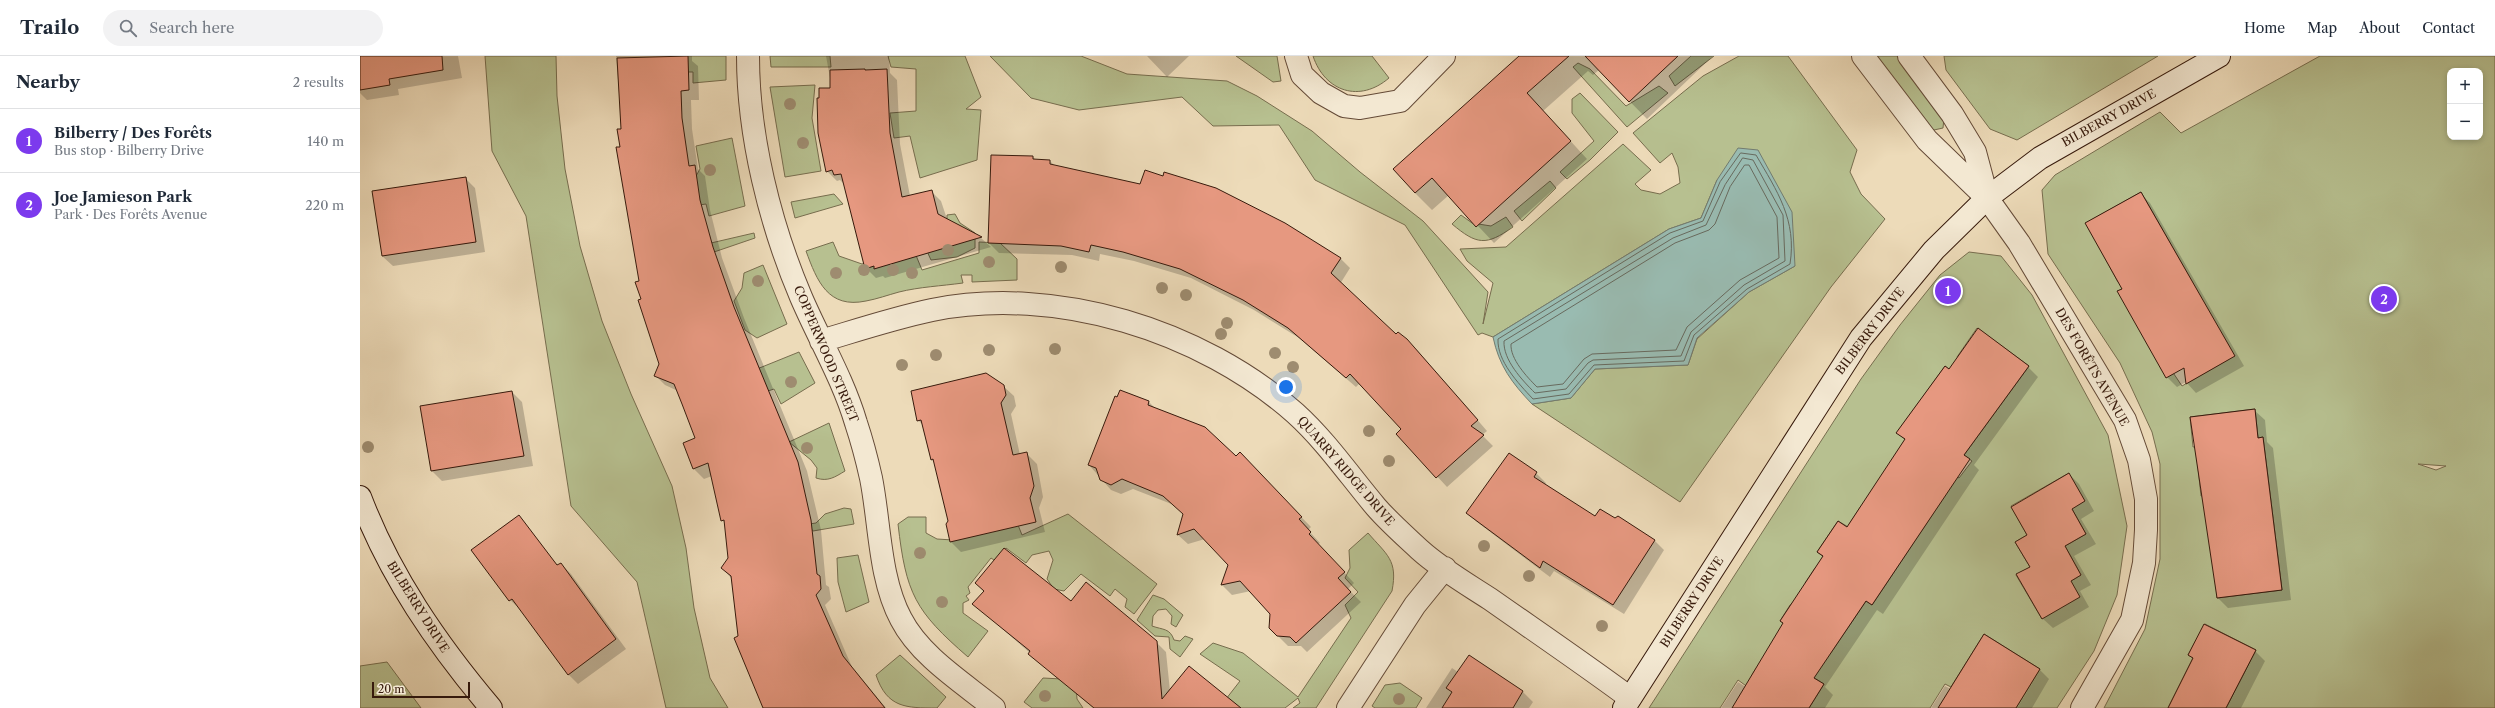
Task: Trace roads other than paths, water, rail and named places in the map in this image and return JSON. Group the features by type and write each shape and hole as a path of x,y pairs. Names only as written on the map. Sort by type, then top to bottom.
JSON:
{"street":[{"name":"COPPERWOOD STREET","path":"748,56 749,92 755,133 782,250 856,421 871,478 889,587 901,620 932,657 994,708"},
{"path":"1296,56 1302,75 1321,93 1344,106 1360,108 1400,101 1444,56"},
{"path":"1863,56 1927,140 1987,198"},
{"path":"1909,56 1952,114 1975,152 1987,198"},
{"name":"BILBERRY DRIVE","path":"1627,703 1861,338 1934,250 1987,198 2040,158 2219,56"},
{"name":"DES FORÊTS AVENUE","path":"1987,198 2019,243 2124,420 2139,460 2146,499 2146,530 2144,563 2132,620 2082,708"},
{"name":"QUARRY RIDGE DRIVE","path":"822,341 932,310 982,304 1028,305 1090,312 1121,319 1173,337 1229,365 1265,389 1295,413 1316,434 1376,507 1400,532 1431,560 1627,703"},
{"name":"BILBERRY DRIVE","path":"360,497 393,570 420,614 457,668 491,708"},
{"path":"1348,708 1415,605 1444,568"}],"water":[{"path":"1738,148 1758,150 1792,212 1795,266 1749,292 1697,338 1688,365 1595,369 1571,398 1532,404 1507,374 1499,357 1493,337 1669,229 1701,218 1717,180"}],"place":[{"name":"Bilberry / Des Forêts","path":"1948,291"},
{"name":"Joe Jamieson Park","path":"2384,299"}]}
